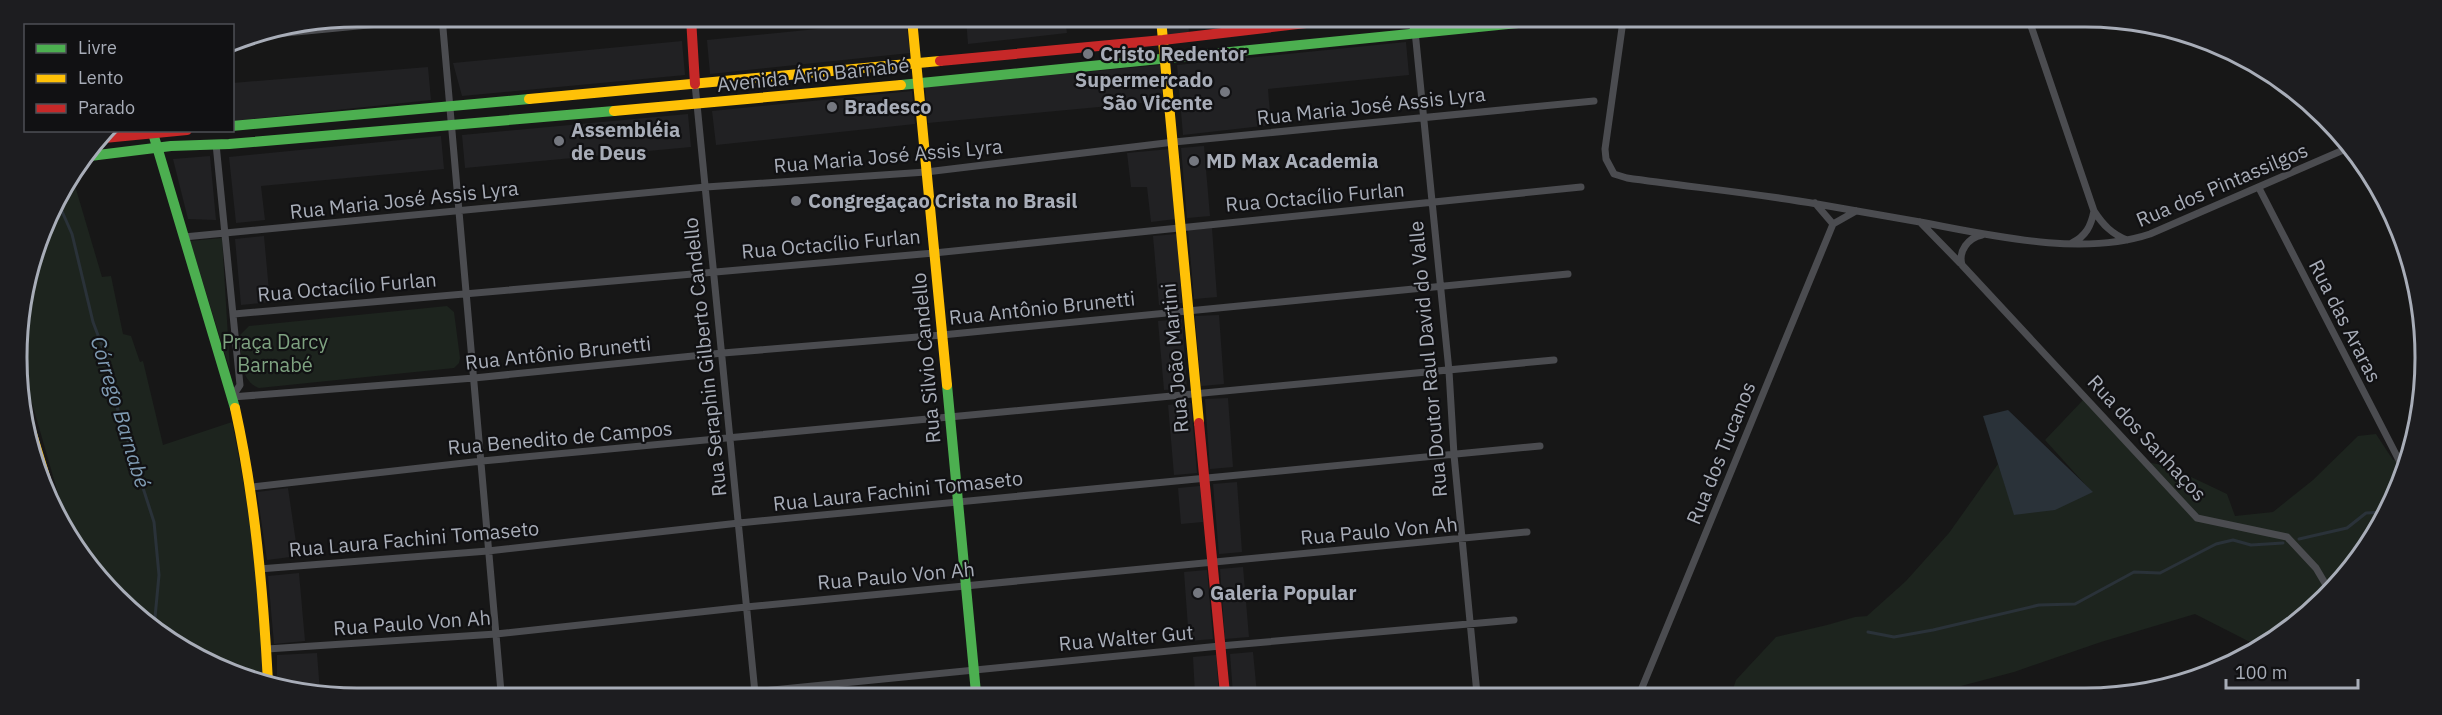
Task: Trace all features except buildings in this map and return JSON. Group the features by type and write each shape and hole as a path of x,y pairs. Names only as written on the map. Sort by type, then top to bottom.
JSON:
{"main road":[{"name":"Rua Seraphin Gilberto Candello","path":"692,27 695,84"},
{"name":"Rua Silvio Candello","path":"913,27 975,688"},
{"name":"Rua João Martini","path":"1162,27 1224,688"},
{"name":"Avenida Ário Barnabé","path":"234,126 1163,40 1273,27"},
{"name":"Avenida Ário Barnabé","path":"96,155 158,148 697,105 1165,60 1408,27"},
{"path":"112,137 153,132 232,397 251,487 268,676"}],"street":[{"path":"443,27 501,688"},
{"name":"Rua Doutor Raul David do Valle","path":"1415,27 1449,371 1454,455 1476,688"},
{"name":"Rua dos Pintassilgos","path":"1622,27 1605,149 1606,159 1614,174 1627,178 1815,203 1984,235 2069,244 2130,241 2342,151"},
{"path":"2032,27 2094,211 2103,225 2112,233 2130,241"},
{"name":"Rua Seraphin Gilberto Candello","path":"695,84 755,688"},
{"name":"Rua Maria José Assis Lyra","path":"184,237 226,235 459,209 706,187 926,172 1174,142 1594,101"},
{"path":"216,144 240,385 232,397"},
{"name":"Rua Octacílio Furlan","path":"234,314 714,270 934,253 1581,187"},
{"name":"Rua das Araras","path":"2259,188 2399,459"},
{"path":"1815,203 1833,224 1856,211"},
{"path":"2069,244 2080,239 2088,231 2094,211"},
{"name":"Rua dos Sanhaços","path":"1920,222 2197,518 2287,537 2316,568 2325,583"},
{"name":"Rua dos Tucanos","path":"1642,688 1833,224"},
{"path":"1962,265 1960,259 1966,244 1984,235"},
{"name":"Rua Antônio Brunetti","path":"232,397 474,378 723,353 942,335 1568,274"},
{"name":"Rua Benedito de Campos","path":"251,487 482,461 1554,360"},
{"name":"Rua Laura Fachini Tomaseto","path":"259,569 488,551 739,523 1540,446"},
{"name":"Rua Paulo Von Ah","path":"267,649 496,634 746,607 1463,540 1527,532"},
{"name":"Rua Walter Gut","path":"793,688 973,669 1514,620"}],"shaded area":[{"path":"836,27 907,27 910,53 710,74 707,40"},
{"path":"967,27 1066,27 1067,33 968,44"},
{"path":"1165,27 1189,27 1189,33 1166,35"},
{"path":"682,41 685,75 462,96 453,63"},
{"path":"1406,42 1409,75 1268,89 1271,125 1183,135 1177,65"},
{"path":"1160,65 1163,101 928,123 925,87"},
{"path":"428,67 431,100 234,121 234,83"},
{"path":"912,91 915,124 716,145 712,111"},
{"path":"688,114 691,147 465,168 462,135"},
{"path":"441,136 444,169 261,186 265,220 236,223 229,157"},
{"path":"1204,146 1210,216 1187,218 1181,148"},
{"path":"1170,149 1176,219 1151,222 1147,187 1131,187 1127,153"},
{"path":"210,156 216,220 188,219 173,159"},
{"path":"1212,228 1217,297 1194,299 1188,230"},
{"path":"1177,234 1182,303 1159,305 1153,236"},
{"path":"264,236 270,302 241,305 235,239"},
{"path":"1219,315 1224,384 1201,386 1195,316"},
{"path":"1182,319 1187,388 1164,390 1158,321"},
{"path":"1228,398 1233,467 1210,469 1205,399"},
{"path":"1191,403 1197,473 1174,475 1168,405"},
{"path":"2008,410 2093,492 2055,510 2014,515 1983,416"},
{"path":"1237,482 1242,552 1219,554 1213,484"},
{"path":"1200,486 1203,522 1181,524 1178,488"},
{"path":"288,488 298,556 267,560 257,492"},
{"path":"1243,567 1249,637 1225,639 1220,569"},
{"path":"1207,570 1213,639 1189,641 1184,572"},
{"path":"299,573 305,641 274,644 268,576"},
{"path":"1253,652 1256,688 1233,688 1230,654"},
{"path":"317,653 320,686 277,678 277,655"},
{"path":"1216,655 1219,688 1195,688 1193,657"}],"green space":[{"path":"75,186 102,277 111,276 123,334 131,336 140,362 143,361 163,445 232,422 253,550 260,615 263,674 211,654 156,620 124,591 95,559 61,504 29,394 27,358 30,314 38,272 52,231"},
{"path":"222,238 230,370 190,241"},
{"name":"Praça Darcy Barnabé","path":"447,306 454,312 460,358 454,368 259,388 247,379 244,372 240,335 249,326"},
{"path":"2083,400 2140,461 2168,466 2227,494 2235,516 2273,512 2313,480 2358,436 2376,434 2393,460 2399,459 2381,504 2347,559 2302,606 2286,620 2253,642 2195,614 2101,642 2014,672 1961,686 1733,688 1736,680 1776,637 1867,616 1906,581 1949,533 1998,464 2015,515 2092,492 2045,440"}],"waterway":[{"name":"Córrego Barnabé","path":"61,210 72,234 93,322 110,367 117,407 154,522 159,575 155,619"},
{"path":"2299,539 2347,528 2366,513 2377,512"},
{"path":"1868,632 1894,637 2039,605 2075,604 2134,572 2160,573 2216,544 2233,540 2251,545 2283,543"}],"traffic: fast":[{"path":"1415,27 1415,31"},
{"path":"901,85 1479,27"},
{"path":"234,126 529,99"},
{"path":"96,155 171,146 229,144 614,111"},
{"path":"153,132 235,408"},
{"path":"947,385 976,688"}],"traffic: slow":[{"path":"913,27 947,385"},
{"path":"1162,27 1199,423"},
{"path":"529,99 940,61"},
{"path":"614,111 901,85"},
{"path":"235,408 248,476 257,544 268,676"}],"traffic: jam":[{"path":"692,27 695,84"},
{"path":"940,61 1273,27"},
{"path":"112,137 166,132"},
{"path":"1199,423 1224,688"}],"place":[{"name":"Cristo Redentor","path":"1088,54"},
{"name":"Supermercado São Vicente","path":"1225,92"},
{"name":"Bradesco","path":"832,107"},
{"name":"Assembléia de Deus","path":"559,141"},
{"name":"MD Max Academia","path":"1194,161"},
{"name":"Congregaçao Crista no Brasil","path":"796,201"},
{"name":"Galeria Popular","path":"1198,593"}]}
